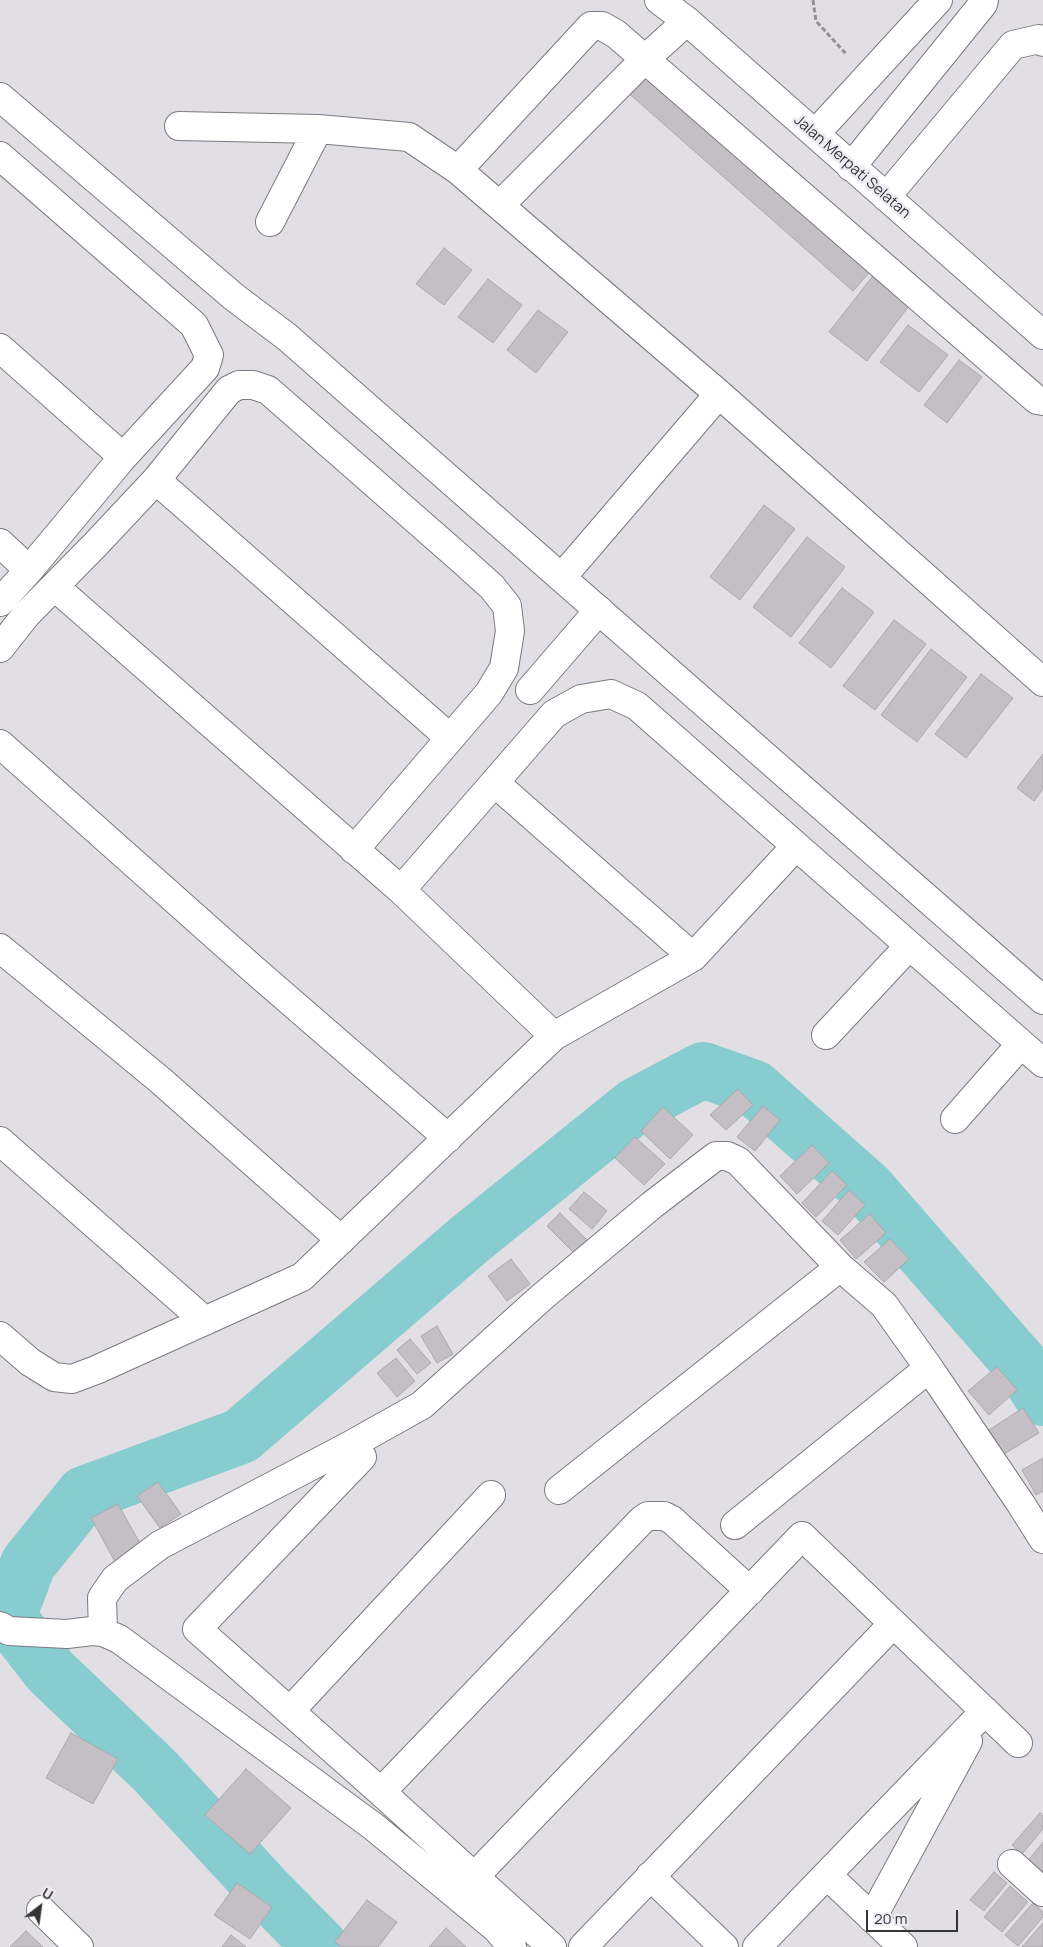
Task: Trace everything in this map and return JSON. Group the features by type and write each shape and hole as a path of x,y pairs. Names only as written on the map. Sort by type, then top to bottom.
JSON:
{"street":[{"name":"Jalan Merpati Selatan","path":"659,0 687,21 1043,335"},
{"path":"815,134 938,0"},
{"path":"851,166 983,4 984,0"},
{"path":"500,206 644,60 687,21"},
{"path":"458,170 591,26 602,26 616,34 1037,400 1043,401"},
{"path":"886,197 1013,45 1042,39"},
{"path":"0,97 158,230 228,292 287,337 1043,1000"},
{"path":"179,126 318,129 409,137 458,170 719,394 1043,682"},
{"path":"270,222 318,129"},
{"path":"0,156 194,325 210,355 205,368 123,457 0,602"},
{"path":"0,348 123,457"},
{"path":"0,648 26,616 156,480 229,390 239,385 252,385 268,390 492,587 507,606 510,631 504,668 488,694 354,850"},
{"path":"562,577 719,394"},
{"path":"156,480 450,738"},
{"path":"0,543 29,570"},
{"path":"55,587 401,890 554,1036"},
{"path":"530,690 600,610"},
{"path":"504,668 554,714"},
{"path":"401,890 554,714 581,699 611,694 637,706 1043,1063"},
{"path":"0,744 253,969 448,1138"},
{"path":"495,782 693,957"},
{"path":"3,1345 54,1377 72,1379 302,1278 554,1036 693,957 796,846"},
{"path":"826,1034 909,946"},
{"path":"0,948 160,1080 341,1240"},
{"path":"955,1119 1021,1044"},
{"path":"0,1141 205,1321"},
{"path":"103,1632 102,1598 115,1579 160,1545 422,1405 542,1298 652,1205 716,1156 727,1156 738,1161 840,1267 884,1305 1022,1504 1043,1539"},
{"path":"559,1490 840,1267"},
{"path":"735,1525 929,1368"},
{"path":"362,1457 197,1629 552,1947"},
{"path":"290,1711 491,1495"},
{"path":"381,1792 642,1520 648,1516 656,1515 672,1520 750,1591"},
{"path":"474,1877 802,1536 1018,1743"},
{"path":"583,1947 893,1624"},
{"path":"5,1629 67,1634 92,1631 103,1632 119,1639 374,1828 497,1930 512,1947"},
{"path":"757,1947 985,1711"},
{"path":"872,1918 985,1711"},
{"path":"1012,1864 1043,1892"},
{"path":"827,1874 903,1947"},
{"path":"650,1876 724,1947"},
{"path":"41,1910 79,1947"}],"path":[{"path":"813,0 816,21 848,56 870,75"}],"building":[{"path":"641,72 869,273 853,291 625,90"},
{"path":"444,248 472,270 444,305 416,284"},
{"path":"872,277 909,306 867,361 829,332"},
{"path":"488,279 522,305 493,343 458,317"},
{"path":"538,310 568,332 536,373 507,350"},
{"path":"908,325 948,355 919,392 880,362"},
{"path":"959,360 982,377 947,423 924,405"},
{"path":"764,505 795,529 740,600 710,577"},
{"path":"807,537 845,567 791,637 753,607"},
{"path":"842,588 874,612 831,668 799,643"},
{"path":"894,620 926,644 875,710 843,686"},
{"path":"931,649 967,677 917,742 881,715"},
{"path":"981,674 1013,698 966,758 935,734"},
{"path":"1043,754 1043,789 1034,801 1017,788"},
{"path":"738,1089 753,1105 726,1130 710,1115"},
{"path":"763,1106 780,1120 755,1151 737,1137"},
{"path":"663,1107 693,1135 670,1159 641,1131"},
{"path":"635,1137 665,1164 644,1185 615,1158"},
{"path":"812,1145 829,1163 797,1194 780,1176"},
{"path":"832,1171 847,1185 816,1217 802,1203"},
{"path":"849,1190 865,1205 838,1235 822,1221"},
{"path":"584,1192 607,1211 592,1229 569,1209"},
{"path":"560,1213 587,1240 574,1253 547,1226"},
{"path":"870,1214 886,1233 856,1259 840,1240"},
{"path":"890,1239 909,1259 884,1282 864,1262"},
{"path":"511,1259 530,1284 507,1301 488,1276"},
{"path":"437,1326 453,1354 437,1363 421,1336"},
{"path":"410,1339 431,1363 417,1374 397,1350"},
{"path":"396,1358 415,1381 397,1397 377,1373"},
{"path":"997,1367 1017,1390 989,1415 968,1391"},
{"path":"1023,1408 1039,1433 1004,1454 989,1430"},
{"path":"1043,1458 1043,1491 1036,1495 1022,1470"},
{"path":"158,1482 181,1514 160,1528 137,1496"},
{"path":"118,1504 146,1554 119,1569 91,1518"},
{"path":"71,1733 118,1759 93,1804 46,1778"},
{"path":"246,1769 291,1808 250,1854 205,1815"},
{"path":"1040,1813 1043,1816 1043,1829 1022,1854 1012,1845"},
{"path":"1043,1842 1043,1874 1028,1861"},
{"path":"994,1872 1007,1883 984,1911 970,1900"},
{"path":"237,1883 272,1907 250,1939 214,1915"},
{"path":"1010,1886 1028,1902 1002,1932 984,1917"},
{"path":"367,1900 397,1922 378,1947 342,1947 335,1942"},
{"path":"1033,1903 1043,1912 1043,1917 1018,1946 1005,1935"},
{"path":"1043,1923 1043,1947 1022,1947"},
{"path":"446,1928 466,1947 429,1947"},
{"path":"26,1931 43,1947 10,1947"},
{"path":"231,1935 246,1947 222,1947"}],"waterway":[{"path":"321,1947 265,1890 154,1770 50,1671 8,1617 28,1564 84,1494 241,1436 470,1239 635,1106 703,1070 754,1088 867,1188 1024,1368 1043,1398"}]}
